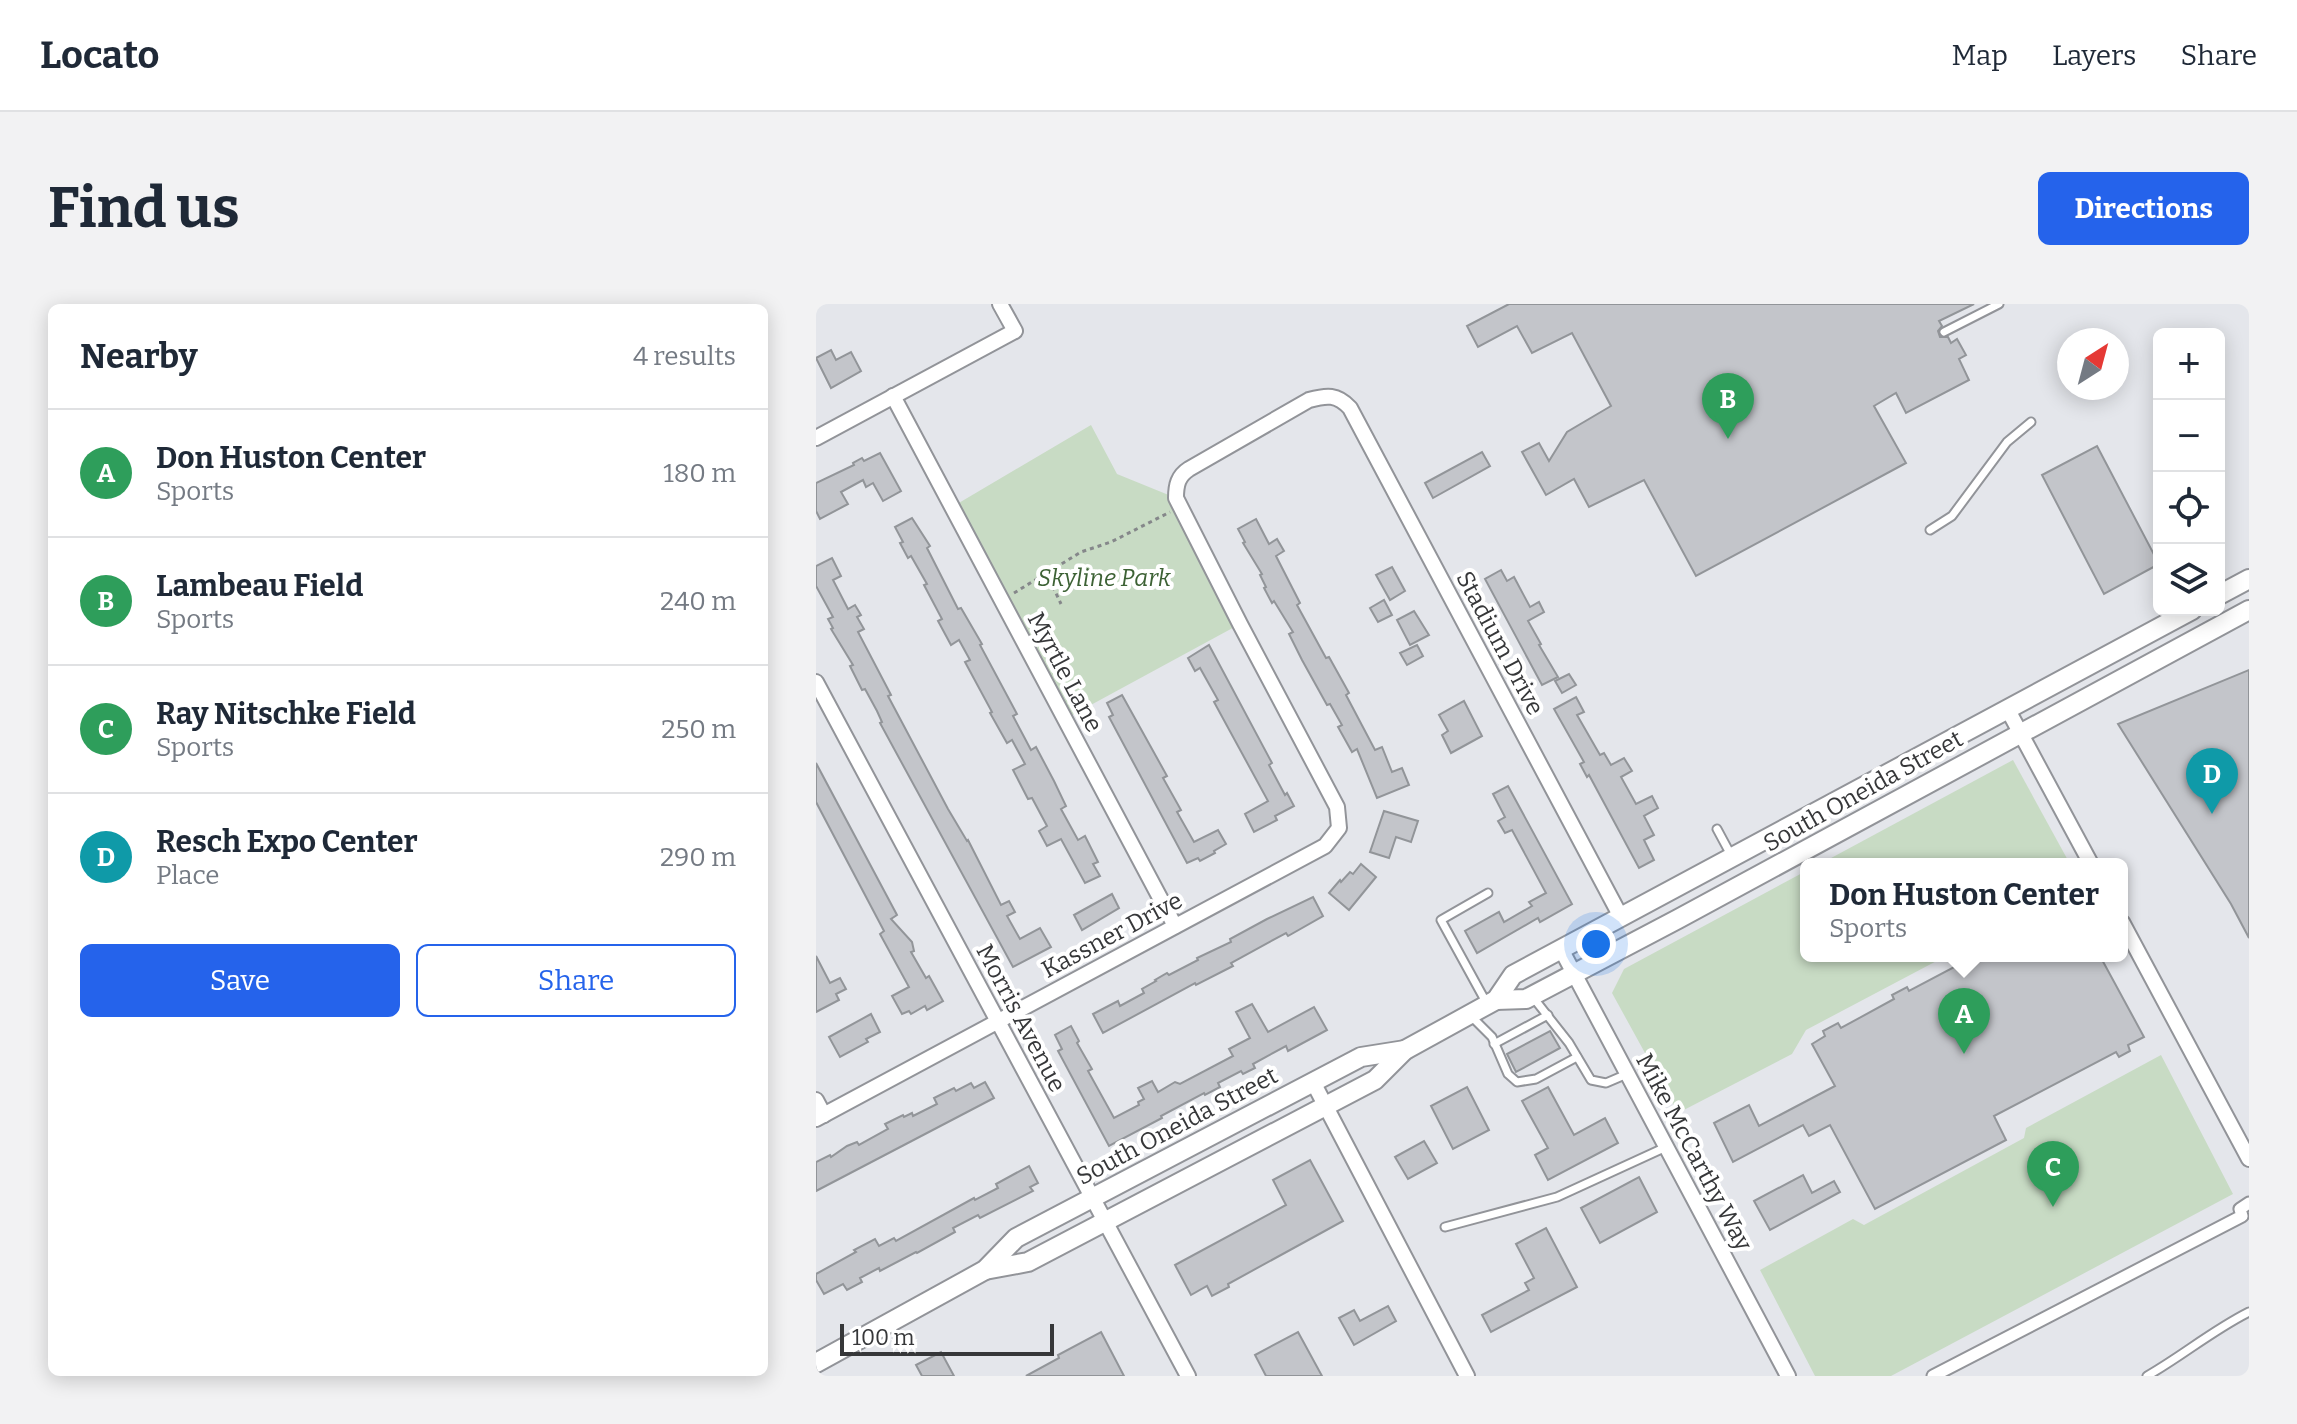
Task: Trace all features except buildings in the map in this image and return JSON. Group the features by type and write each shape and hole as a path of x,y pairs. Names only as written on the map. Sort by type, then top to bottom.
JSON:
{"street":[{"path":"816,438 1015,331 1000,304"},
{"name":"Myrtle Lane","path":"893,396 1175,926"},
{"name":"Stadium Drive","path":"1180,505 1176,498 1177,483 1189,469 1309,400 1333,396 1343,401 1350,408 1621,917"},
{"name":"Kassner Drive","path":"820,1117 1325,846 1339,828 1337,807 1180,505"},
{"path":"2225,592 2249,579"},
{"name":"South Oneida Street","path":"1492,1002 1532,996 2249,610"},
{"name":"South Oneida Street","path":"985,1270 1028,1262 1375,1080 1405,1050 1492,1002 1513,975 2181,616"},
{"name":"Morris Avenue","path":"816,682 1188,1376"},
{"path":"2008,710 2088,858"},
{"path":"2128,933 2249,1159"},
{"name":"Mike McCarthy Way","path":"1561,949 1788,1376"},
{"name":"South Oneida Street","path":"816,1363 985,1270 1016,1238 1361,1057 1405,1050"},
{"path":"1313,1082 1467,1376"},
{"path":"816,1100 820,1117"},
{"path":"1933,1376 2242,1216 2240,1209 2249,1203"}],"lane":[{"path":"1944,332 1999,304"},
{"path":"1930,530 1952,516 2007,442 2031,422"},
{"path":"1717,829 1732,857"},
{"path":"1488,893 1441,920 1492,1002"},
{"path":"1532,996 1591,1080 1606,1083 1627,1074"},
{"path":"1470,1014 1492,1037 1508,1074 1517,1082 1536,1079 1577,1057"},
{"path":"1494,1044 1548,1015"},
{"path":"1445,1227 1557,1197 1666,1147"},
{"path":"2147,1376 2249,1312"}],"path":[{"path":"1002,600 1081,552 1111,542 1180,505"},
{"path":"1046,572 1061,604"}],"green space":[{"name":"Skyline Park","path":"1091,425 1117,474 1176,498 1240,624 1065,719 952,507"},
{"path":"2013,760 2067,858 1831,858"},
{"path":"1800,874 1800,962 1935,962 1806,1030 1792,1054 1678,1113 1612,993 1624,969"},
{"path":"2161,1055 2233,1194 1891,1376 1815,1376 1760,1270 1853,1219 1864,1225 2024,1138 2026,1128"}],"place":[{"name":"Lambeau Field","path":"1728,439"},
{"name":"Resch Expo Center","path":"2212,814"},
{"name":"Don Huston Center","path":"1964,1054"},
{"name":"Ray Nitschke Field","path":"2053,1207"}]}
